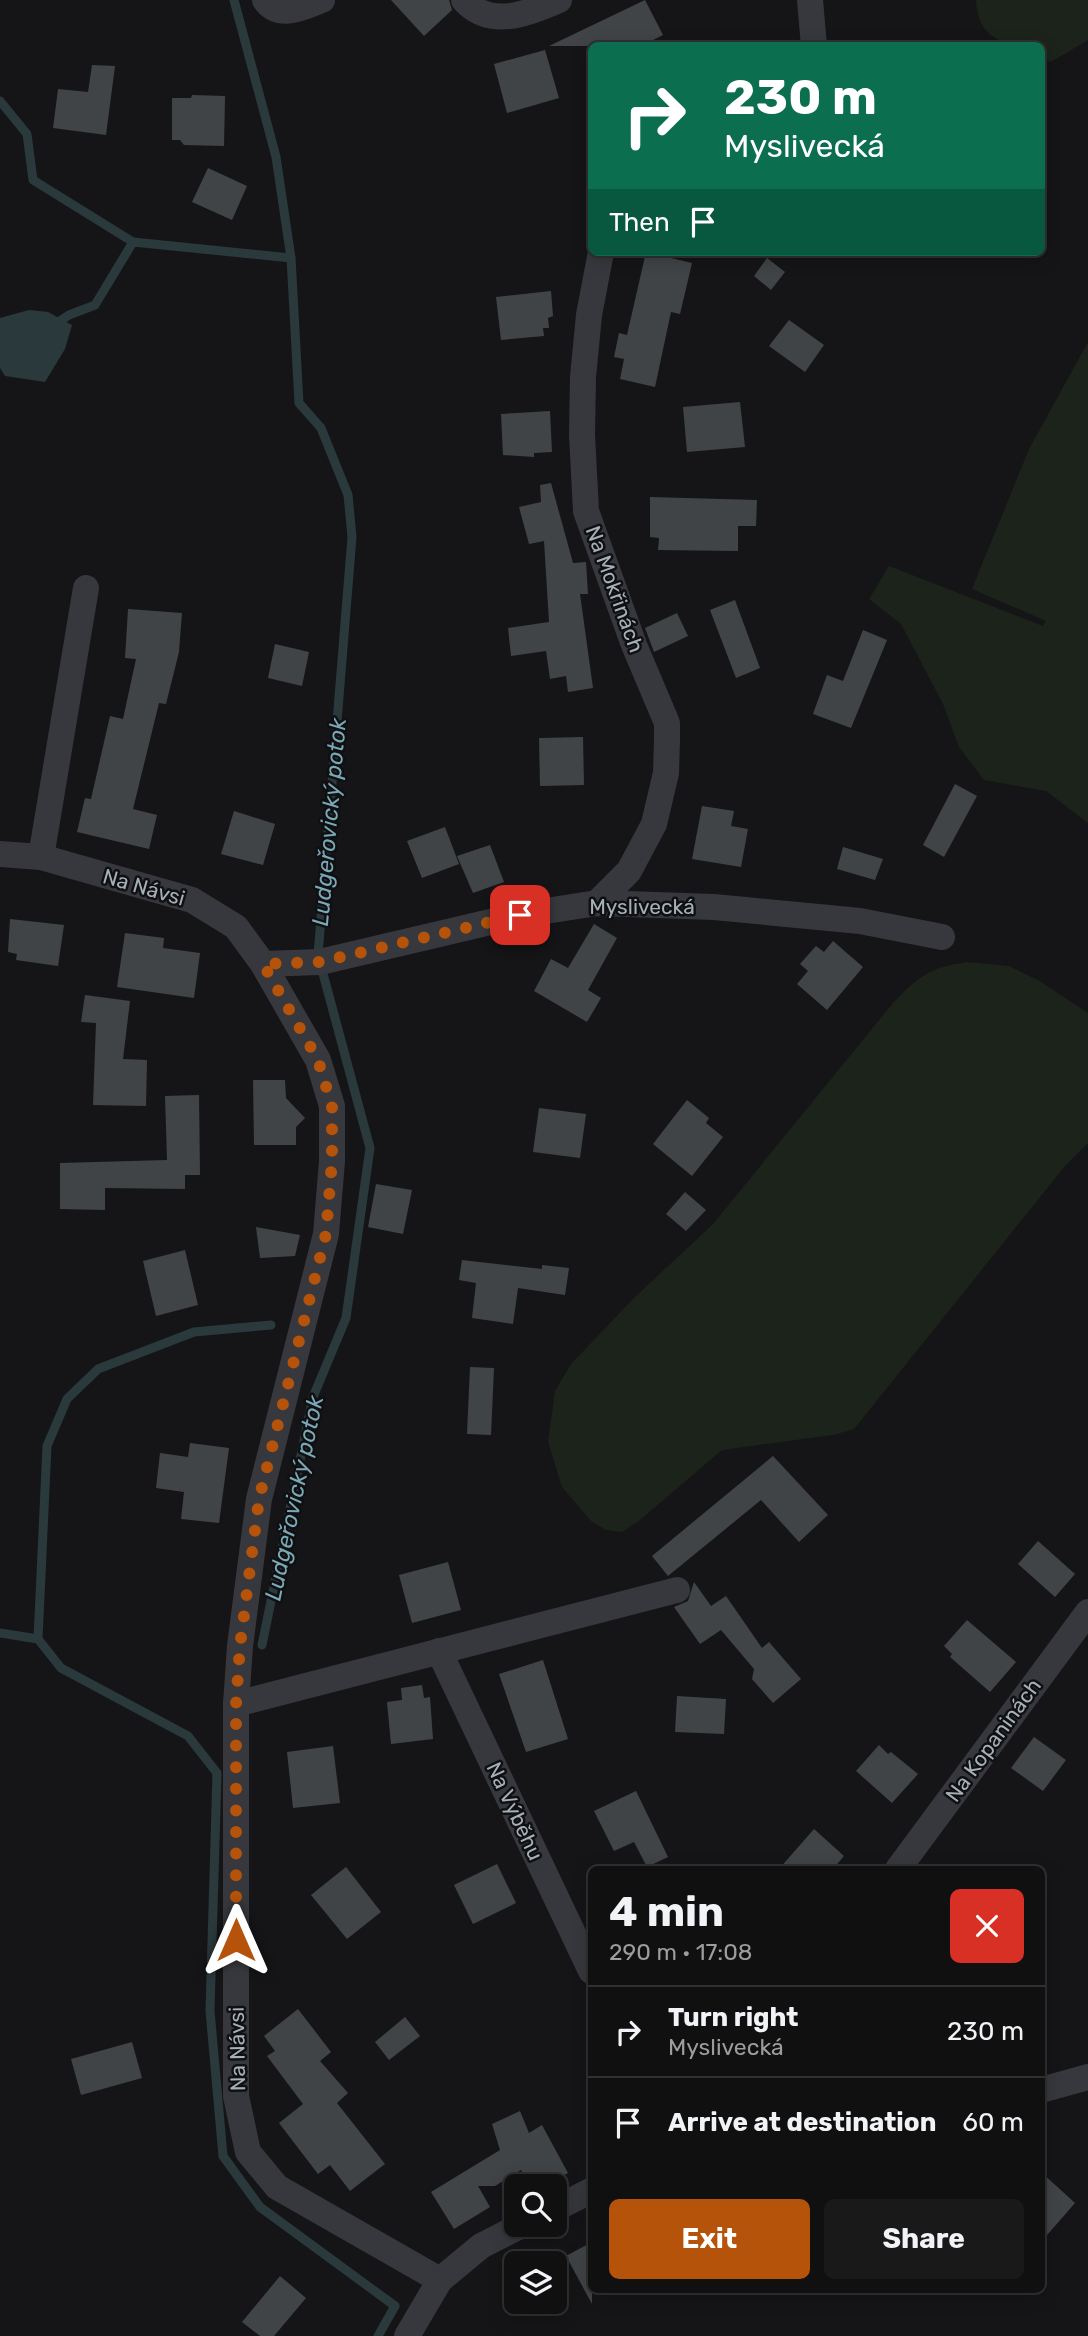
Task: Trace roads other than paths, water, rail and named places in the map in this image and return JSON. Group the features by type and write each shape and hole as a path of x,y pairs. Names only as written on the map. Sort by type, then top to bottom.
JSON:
{"street":[{"path":"265,0 269,5 293,12 322,0"},
{"path":"464,0 474,11 506,19 559,0"},
{"path":"810,0 814,42"},
{"name":"Na Mokřinách","path":"597,903 629,871 654,824 666,773 667,740 667,723 634,645 586,510 582,435 583,377 589,315 600,256"},
{"path":"41,857 86,588"},
{"name":"Na Návsi","path":"0,854 41,857 192,900 236,927 263,964 318,1060 332,1106 332,1161 326,1234 259,1499 240,1646 236,1704 236,2096 248,2152 277,2186 440,2280"},
{"name":"Myslivecká","path":"263,964 320,962 520,915 597,903 714,906 847,919 942,936"},
{"path":"236,1704 677,1590"},
{"name":"Na Kopaninách","path":"900,1866 1088,1612"},
{"name":"Na Výběhu","path":"439,1651 588,1965"},
{"path":"1045,2089 1088,2077"},
{"path":"567,2203 588,2192"},
{"path":"407,2336 440,2280 481,2246 504,2234"}],"waterway":[{"name":"Ludgeřovický potok","path":"234,0 276,157 291,258 299,403 321,428 348,495 352,537 318,955 370,1148 346,1318 313,1397 262,1645"},
{"path":"0,101 27,134 33,180 133,242"},
{"path":"52,326 69,315 95,305 133,242 291,258"},
{"path":"38,1639 47,1446 67,1399 98,1369 194,1332 271,1325"},
{"name":"Ludgeřovický potok","path":"0,1633 38,1639 61,1668 188,1736 217,1773 210,2011 223,2156 260,2207 395,2306 378,2336"}]}
